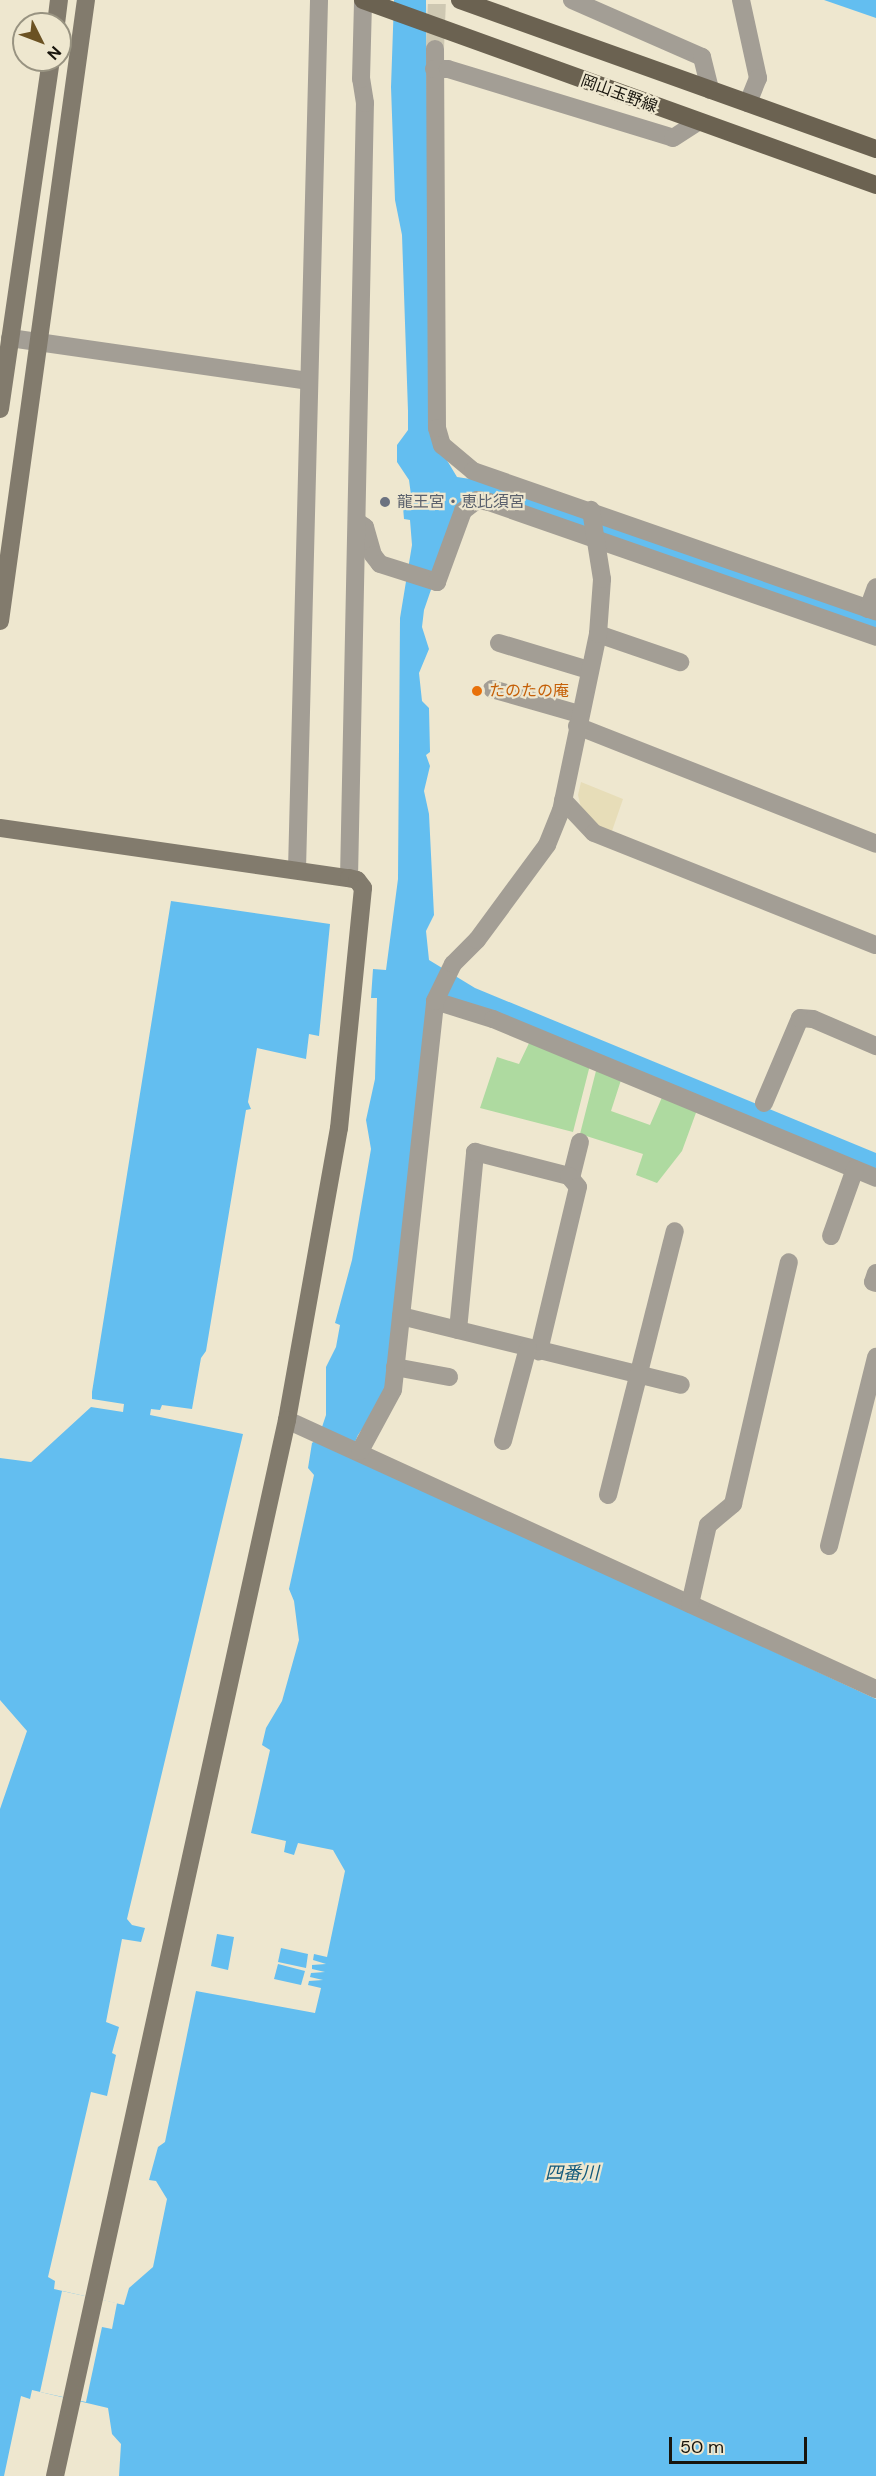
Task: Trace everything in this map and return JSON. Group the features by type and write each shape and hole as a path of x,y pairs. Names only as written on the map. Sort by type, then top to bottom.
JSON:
{"main road":[{"name":"岡山玉野線","path":"363,0 876,184"},
{"path":"460,0 876,150"}],"street":[{"path":"0,621 86,0"},
{"path":"297,870 319,0"},
{"path":"349,878 365,103 361,79 363,0"},
{"path":"572,0 702,57 710,90"},
{"path":"741,0 758,78 748,103"},
{"path":"435,49 440,436 454,459 473,471 594,525 876,637"},
{"path":"434,69 448,69 674,138 698,122"},
{"path":"0,410 49,72"},
{"path":"10,338 308,381"},
{"path":"358,521 365,527 373,555 380,564 406,574 436,581 463,511 477,500 594,525 872,610 876,587"},
{"path":"358,1450 393,1390 436,999 448,973 547,845 563,800 578,720 598,634 602,579 594,525"},
{"path":"598,634 680,662"},
{"path":"499,643 589,670"},
{"path":"492,689 578,720 876,844"},
{"path":"563,800 594,833 876,945"},
{"path":"0,828 349,878 357,880 363,888 346,1071 287,1420 55,2476"},
{"path":"436,999 493,1019 876,1178"},
{"path":"764,1103 800,1018 813,1019 876,1046"},
{"path":"571,1178 580,1142"},
{"path":"458,1330 475,1152 571,1178 578,1187 534,1349 504,1441"},
{"path":"831,1236 855,1169"},
{"path":"608,1495 675,1231"},
{"path":"690,1604 708,1525 733,1504 789,1262"},
{"path":"876,1273 873,1282 876,1283"},
{"path":"401,1316 681,1386"},
{"path":"828,1546 874,1377 876,1357"},
{"path":"396,1367 449,1377"},
{"path":"287,1420 358,1450 876,1689"}],"green space":[{"path":"530,1041 590,1065 573,1132 480,1108 497,1057 519,1064"},
{"path":"597,1067 622,1077 611,1111 650,1125 663,1095 697,1110 682,1151 657,1183 636,1175 643,1154 580,1134"}],"sand":[{"path":"581,782 623,799 611,834 597,829 582,812 578,795"}],"water":[{"name":"四番川","path":"394,0 426,0 430,432 457,477 477,480 876,618 876,634 476,496 463,497 424,610 422,627 429,649 419,673 422,701 429,708 430,752 426,755 430,766 424,791 429,814 434,915 426,931 429,960 475,988 876,1153 876,1170 431,994 388,1393 358,1435 350,1454 876,1699 876,2476 119,2476 121,2444 112,2434 108,2408 32,2390 30,2399 21,2396 4,2476 0,2476 0,1809 27,1731 0,1700 0,1458 31,1462 91,1407 123,1412 124,1404 92,1399 92,1392 171,901 330,924 319,1036 309,1034 306,1059 257,1048 248,1102 251,1109 246,1110 206,1351 201,1358 192,1409 162,1405 160,1410 151,1409 150,1415 243,1434 127,1919 132,1925 145,1928 141,1942 122,1939 106,2022 119,2027 112,2053 116,2055 107,2096 91,2092 48,2277 55,2281 54,2289 124,2305 129,2288 153,2267 167,2199 156,2181 149,2180 158,2147 165,2142 196,1991 315,2013 321,1988 308,1985 309,1981 323,1980 310,1977 311,1973 325,1972 312,1969 312,1965 326,1964 313,1960 314,1954 327,1957 345,1871 333,1850 298,1843 294,1855 284,1852 286,1841 251,1833 270,1750 262,1745 266,1728 282,1701 299,1640 294,1601 289,1589 314,1475 308,1468 312,1443 318,1439 326,1415 326,1367 336,1347 340,1325 335,1323 352,1260 371,1149 366,1120 375,1079 377,998 371,998 373,969 386,970 398,879 400,618 412,545 410,520 404,519 402,495 411,495 409,480 397,462 397,445 408,430 408,411 402,235 395,200 391,87"},
{"path":"824,0 876,0 876,18"},
{"path":"217,1934 234,1937 228,1970 211,1966"},
{"path":"281,1948 308,1954 306,1968 278,1962"},
{"path":"278,1964 305,1971 301,1985 274,1979"}],"pier":[{"path":"62,2291 117,2303 112,2329 102,2327 86,2402 40,2392"}],"tunnel":[{"path":"435,49 437,0"}],"place":[{"name":"龍王宮・恵比須宮","path":"385,502"},
{"name":"たのたの庵","path":"477,691"}]}
